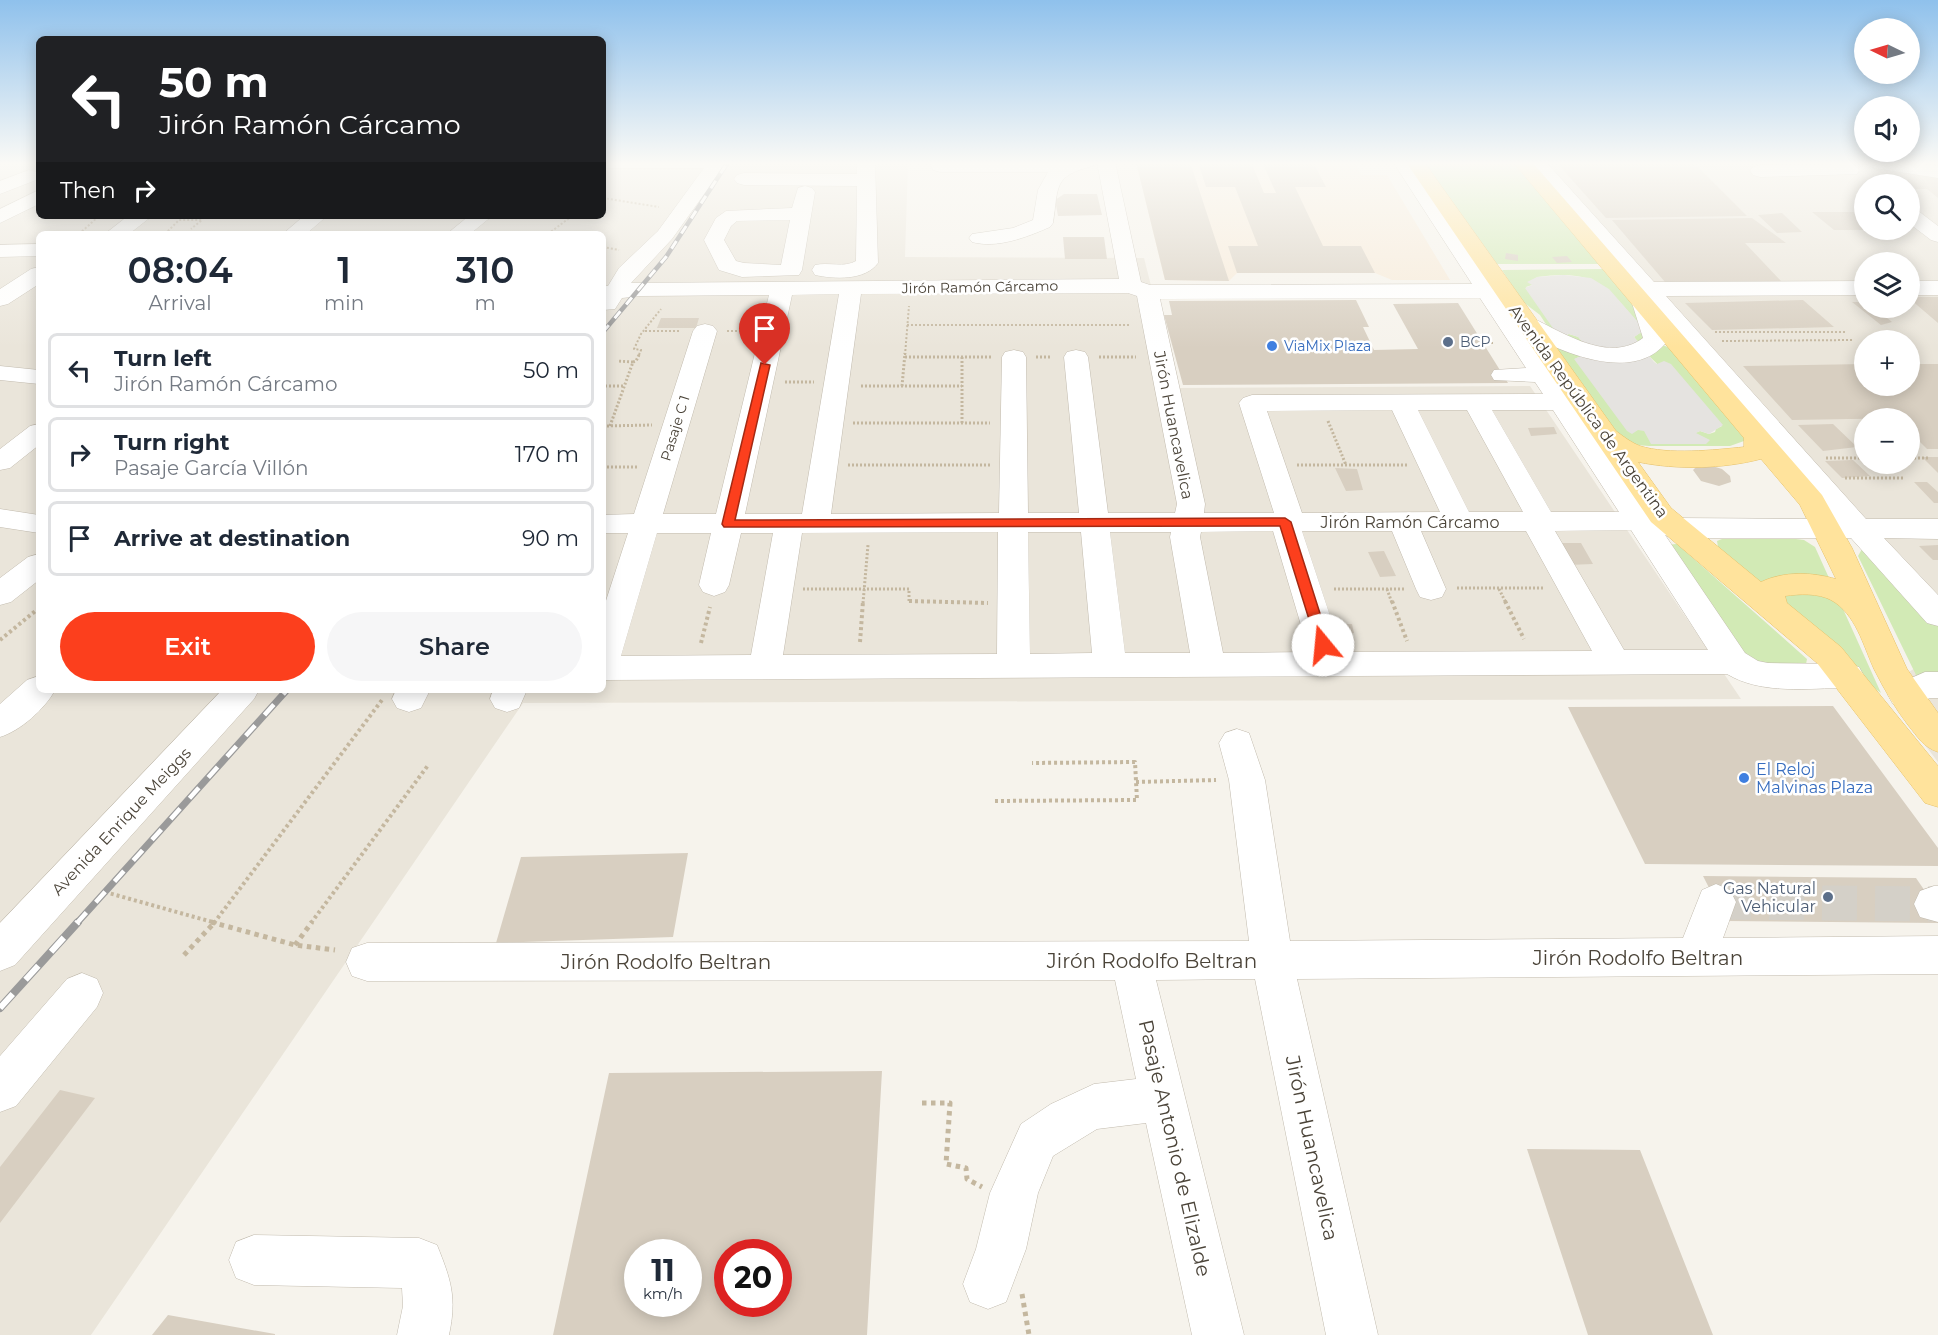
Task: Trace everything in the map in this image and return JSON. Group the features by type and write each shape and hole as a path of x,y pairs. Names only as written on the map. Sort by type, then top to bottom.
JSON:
{"main road":[{"name":"Avenida República de Argentina","path":"1458,224 1603,434 1659,521 1829,655 1938,792"},
{"path":"1578,224 1641,294 1812,501 1838,522 1867,618 1905,694 1938,738"},
{"path":"1603,434 1622,448 1635,453 1660,456 1745,455 1753,453 1757,448 1757,435"},
{"path":"1776,612 1769,598 1769,591 1775,586 1816,586 1841,592 1852,600 1867,618"}],"street":[{"path":"607,298 673,224"},
{"path":"721,224 714,240 724,260 733,268 786,279 863,268 867,263 867,224"},
{"path":"714,585 799,224"},
{"path":"979,238 1017,234 1040,224"},
{"name":"Jirón Huancavelica","path":"1122,224 1139,289 1154,325 1191,504 1185,537 1209,664"},
{"name":"Avenida República de Argentina","path":"1444,224 1563,402 1659,521"},
{"path":"1586,224 1641,294 1690,337 1814,478 1838,522 1938,615"},
{"path":"1923,224 1938,236"},
{"path":"0,251 36,250"},
{"path":"0,299 36,276"},
{"name":"Jirón Ramón Cárcamo","path":"607,298 786,279 851,289 910,287 1489,291"},
{"path":"1641,294 1854,288"},
{"path":"1920,288 1938,288"},
{"path":"765,667 777,590 824,465 851,289"},
{"path":"1525,323 1557,341 1599,354 1638,353 1656,340 1641,294"},
{"name":"Pasaje C 1","path":"606,651 705,331"},
{"path":"1014,357 1015,523 1012,603 1014,666"},
{"path":"1076,357 1110,665"},
{"path":"0,373 36,377"},
{"path":"1503,375 1545,375"},
{"path":"1401,402 1459,522"},
{"path":"1475,402 1615,663"},
{"path":"1329,664 1252,403 1563,402"},
{"path":"0,462 36,434"},
{"name":"Jirón Ramón Cárcamo","path":"1838,522 1938,513"},
{"path":"0,518 36,524"},
{"path":"1659,521 1733,662"},
{"name":"Jirón Ramón Cárcamo","path":"606,524 1659,521 1838,522 1938,529"},
{"path":"1403,522 1431,589"},
{"path":"0,594 36,566"},
{"path":"606,668 1733,662 1750,672 1768,675 1847,676"},
{"path":"1905,694 1925,685 1938,685"},
{"path":"0,724 36,691"},
{"name":"Avenida Enrique Meiggs","path":"0,952 239,693"},
{"name":"Jirón Huancavelica","path":"1237,743 1247,780 1272,960 1352,1335"},
{"path":"1696,957 1716,902"},
{"name":"Jirón Rodolfo Beltran","path":"351,956 1131,961 1938,955"},
{"name":"Pasaje Antonio de Elizalde","path":"1131,961 1218,1335"},
{"path":"0,1090 82,993"},
{"path":"988,1284 1001,1249 1014,1193 1037,1140 1067,1120 1094,1107 1162,1098"},
{"path":"254,1260 419,1263 429,1287 429,1311 423,1335"}],"path":[{"path":"191,229 197,224"},
{"path":"606,248 620,250"},
{"path":"902,386 910,287"},
{"path":"907,325 1154,325"},
{"path":"610,426 633,362 636,361 641,350 634,349 641,334 645,331"},
{"path":"1690,337 1846,332"},
{"path":"1690,337 1853,340"},
{"path":"1483,343 1499,343"},
{"path":"962,357 962,423"},
{"path":"617,361 633,362"},
{"path":"760,382 962,386"},
{"path":"606,386 624,386"},
{"path":"1321,403 1346,465"},
{"path":"831,423 1014,423"},
{"path":"606,426 676,425"},
{"path":"1920,458 1930,458"},
{"path":"824,465 1015,465"},
{"path":"1272,465 1431,465"},
{"path":"606,467 663,467"},
{"path":"1814,478 1904,478"},
{"path":"858,667 870,524"},
{"path":"696,668 714,585"},
{"path":"1499,588 1536,663"},
{"path":"777,590 909,589 909,603 1012,603"},
{"path":"1386,589 1416,664"},
{"path":"0,640 36,610"},
{"path":"184,955 214,923 401,697"},
{"path":"995,801 1137,800 1135,762 1032,763"},
{"path":"295,945 429,764"},
{"path":"1136,782 1247,780"},
{"path":"105,892 295,945 351,956"},
{"path":"922,1103 950,1103 946,1164 966,1168 968,1179 1012,1203"}],"shaded area":[{"path":"0,224 906,224 905,257 1144,258 1177,388 1530,386 1741,699 523,703 91,1335 0,1335"},
{"path":"1151,224 1417,224 1450,280 1392,280 1375,273 1237,273 1229,281 1165,280"},
{"path":"1582,224 1854,224 1854,240 1920,240 1920,224 1938,224 1938,762 1911,727 1891,684 1930,658 1920,619 1817,493"},
{"path":"1564,275 1591,278 1609,289 1645,330 1634,337 1654,362 1657,364 1664,361 1671,364 1723,425 1709,434 1700,431 1696,433 1710,440 1706,444 1651,444 1644,431 1638,430 1632,434 1627,431 1574,359 1581,356 1583,343 1578,337 1569,334 1562,337 1557,334 1525,288 1532,285 1527,282 1537,277"}],"green space":[{"path":"1469,224 1566,224 1601,264 1497,264"},
{"path":"1604,269 1635,306 1636,316 1648,332 1640,344 1634,337 1644,330 1621,303 1600,284 1574,276 1558,275 1537,277 1532,285 1526,287 1562,337 1569,334 1579,337 1583,343 1553,335 1540,315 1523,302 1502,270"},
{"path":"1658,343 1670,348 1744,437 1744,441 1730,446 1649,446 1637,445 1616,435 1554,346 1581,356 1575,359 1638,429 1695,433 1700,431 1709,434 1715,432 1722,426 1649,356"},
{"path":"1722,539 1796,539 1804,540 1815,547 1881,693 1718,547 1717,541"},
{"path":"1677,544 1807,659 1806,664 1748,664 1662,545"},
{"path":"1862,549 1938,620 1938,681 1919,678 1916,675 1858,556"}],"building":[{"path":"1151,224 1210,224 1229,281 1165,280"},
{"path":"1250,224 1313,224 1323,246 1361,246 1375,273 1237,273 1228,246 1258,246"},
{"path":"1616,224 1761,224 1786,243 1745,243 1781,281 1665,282"},
{"path":"1768,224 1794,224 1802,232 1777,233"},
{"path":"1827,224 1854,224 1854,230 1834,230"},
{"path":"1063,237 1104,237 1107,259 1065,259"},
{"path":"1506,253 1518,255 1518,261 1505,259"},
{"path":"1567,256 1572,262 1557,263 1552,257"},
{"path":"1920,297 1938,297 1938,323 1920,308"},
{"name":"ViaMix Plaza","path":"1356,300 1369,327 1363,327 1374,350 1418,349 1393,304 1458,303 1508,383 1183,385 1164,315 1172,315 1169,301"},
{"path":"1803,300 1834,327 1712,330 1685,303"},
{"path":"661,318 699,318 696,328 657,328"},
{"path":"1872,318 1887,318 1892,322 1881,325"},
{"path":"1854,364 1854,396 1920,396 1920,364 1938,364 1938,449 1927,449 1920,442 1920,408 1854,408 1854,419 1792,420 1743,366"},
{"path":"1833,424 1854,444 1854,447 1823,451 1798,425"},
{"path":"1554,427 1557,434 1531,436 1528,428"},
{"path":"1922,457 1938,457 1938,473"},
{"path":"1853,460 1854,474 1870,476 1842,478 1825,461"},
{"path":"1698,465 1709,465 1722,469 1730,476 1731,482 1719,486 1701,481 1693,470"},
{"path":"1335,468 1357,469 1363,490 1346,491"},
{"path":"1914,482 1927,482 1938,492 1938,503 1934,503"},
{"path":"1558,543 1581,543 1593,564 1568,565"},
{"path":"1938,545 1938,560 1933,560 1919,546"},
{"path":"1384,551 1396,576 1380,577 1368,552"},
{"path":"1352,624 1354,633 1319,634 1316,625"},
{"name":"El Reloj Malvinas Plaza","path":"1833,706 1938,848 1938,866 1645,864 1568,707"},
{"path":"688,853 673,937 496,943 521,857"},
{"path":"1703,876 1916,878 1938,910 1938,923 1726,921"},
{"path":"882,1071 867,1335 553,1335 609,1073"},
{"path":"60,1090 95,1098 0,1223 0,1167"},
{"path":"1527,1149 1640,1150 1713,1335 1588,1335"},
{"path":"168,1315 275,1334 275,1335 152,1335"}],"tunnel":[{"path":"1716,902 1934,904"}],"railway":[{"path":"606,328 666,257 687,224"},
{"path":"77,923 284,693"},
{"path":"0,1008 78,922"}],"place":[{"name":"BCP","path":"1448,342"},
{"name":"ViaMix Plaza","path":"1272,346"},
{"name":"El Reloj Malvinas Plaza","path":"1744,778"},
{"name":"Gas Natural Vehicular","path":"1828,897"}],"route":[{"path":"765,365 728,524 1285,522 1323,645"}]}
